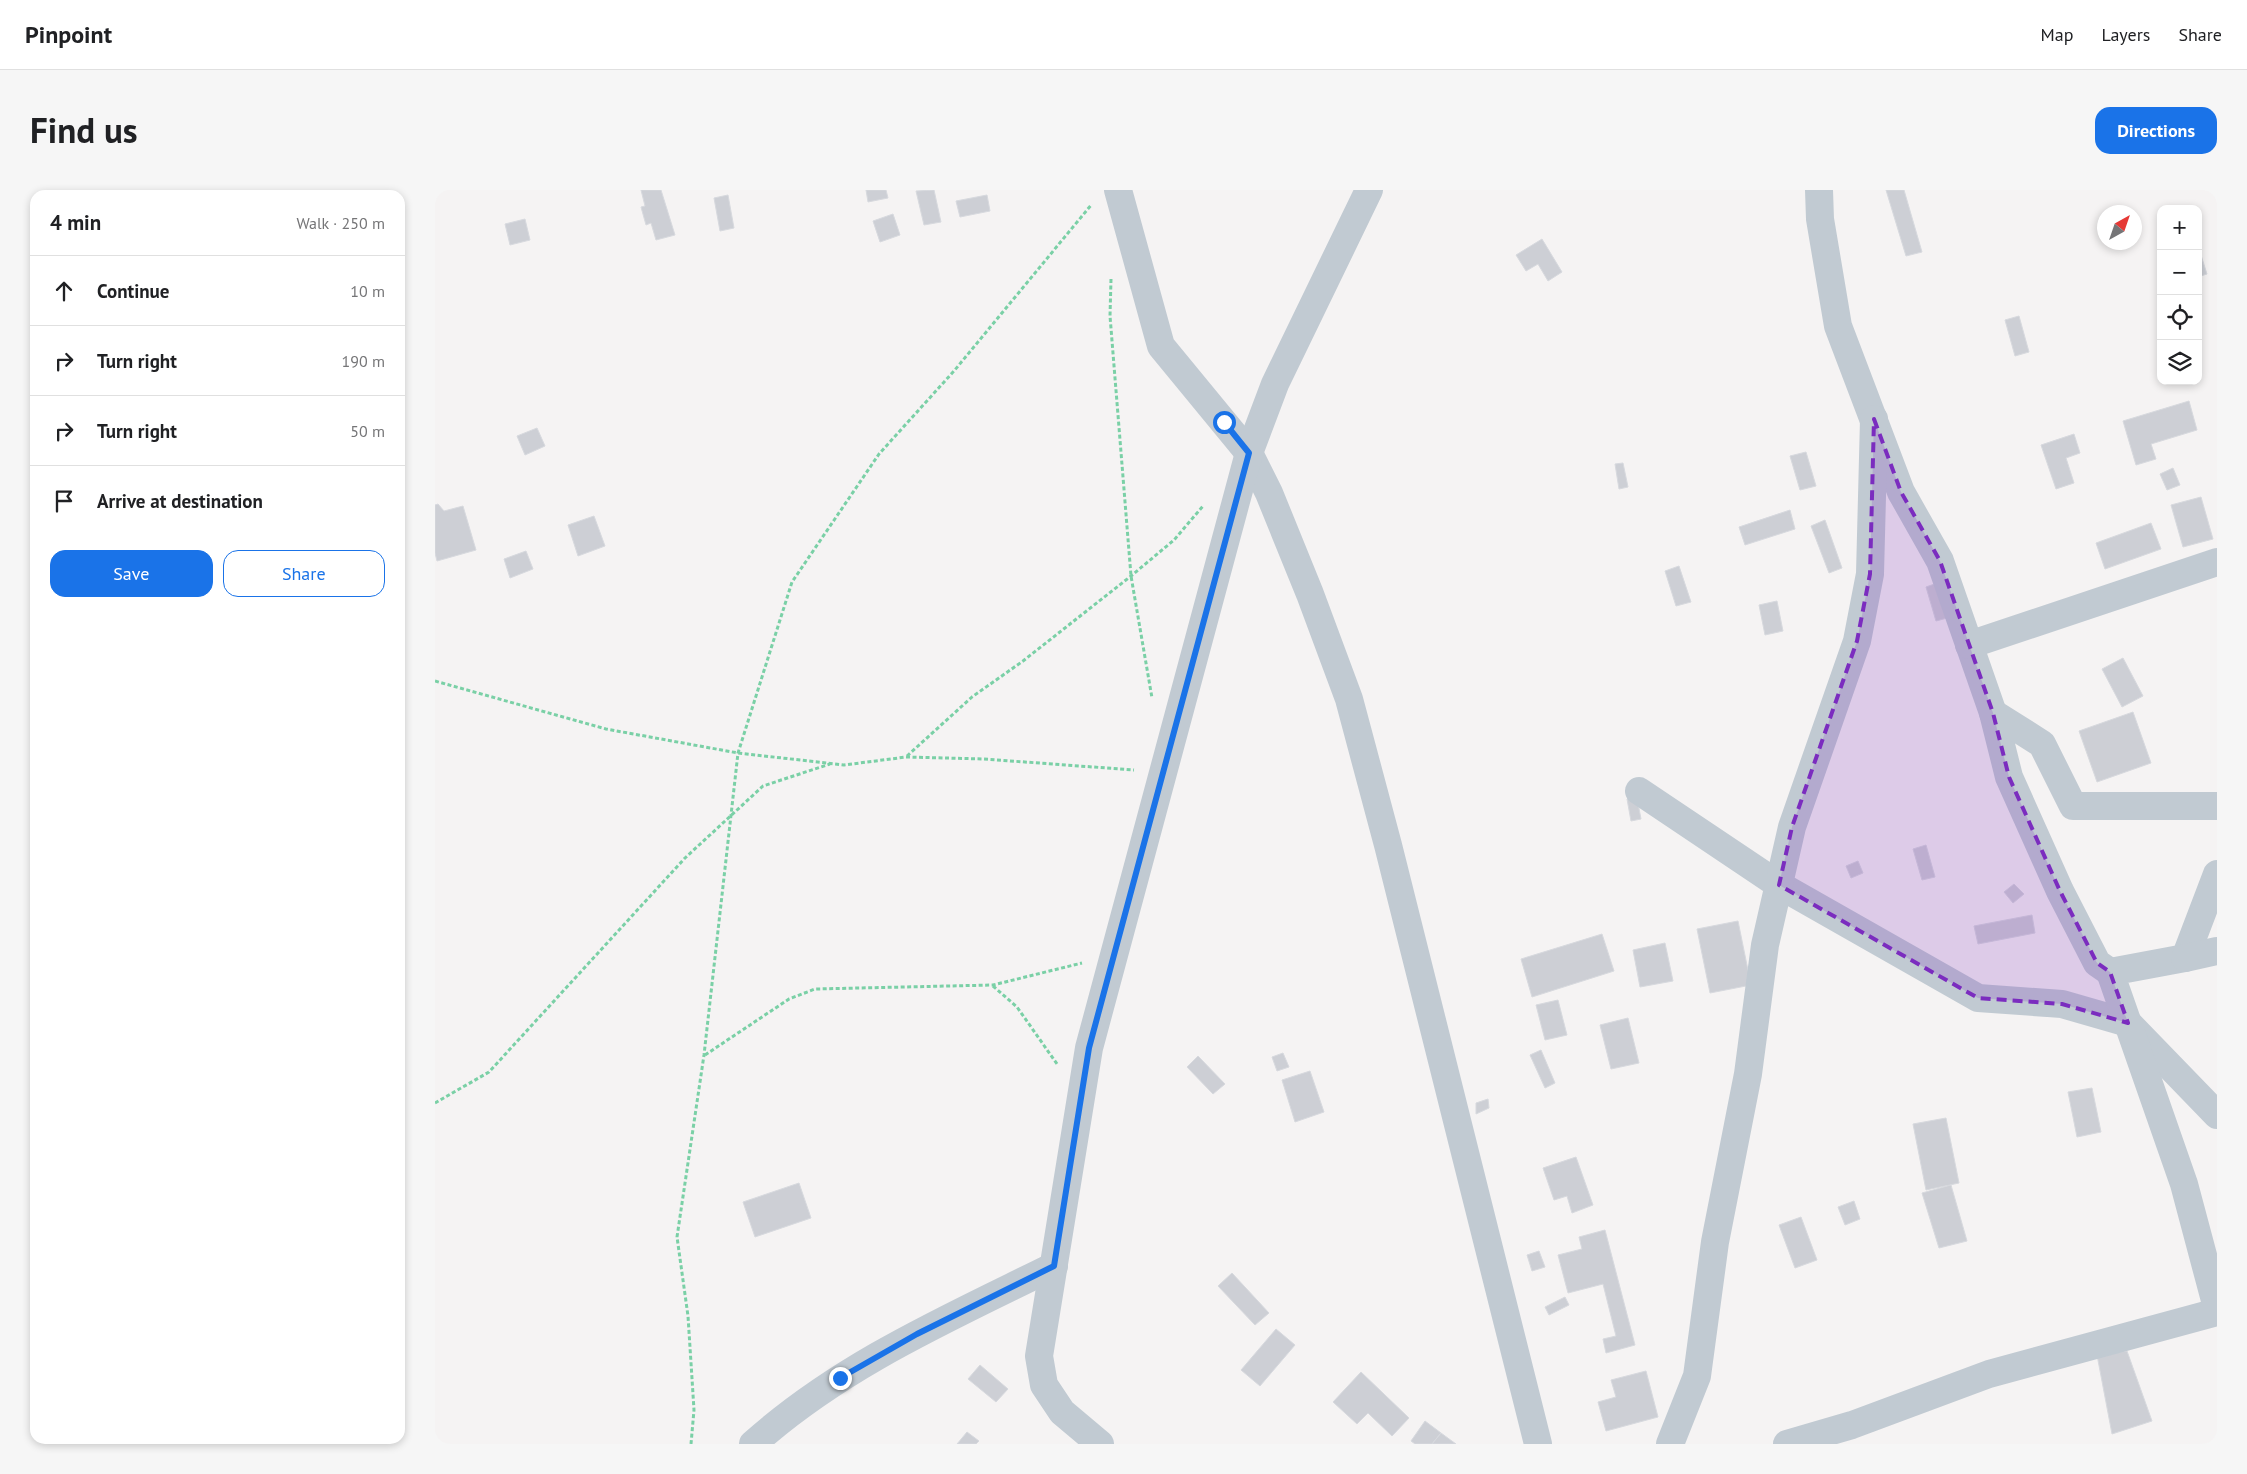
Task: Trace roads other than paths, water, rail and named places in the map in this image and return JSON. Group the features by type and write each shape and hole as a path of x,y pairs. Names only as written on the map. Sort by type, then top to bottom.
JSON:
{"street":[{"path":"1100,1444 1062,1412 1044,1385 1039,1356 1089,1048 1249,453 1275,384 1369,190"},
{"path":"1819,190 1820,219 1838,326 1901,492 1940,561 1993,713 2009,777 2060,891 2097,963 2110,972 2184,1184 2217,1308"},
{"path":"1108,194 1161,346 1249,453 1310,594 1349,699 1389,844 1538,1444"},
{"path":"1670,1444 1697,1376 1715,1242 1748,1074 1765,945 1792,827 1857,642 1870,574 1874,419"},
{"path":"1969,645 2217,562"},
{"path":"1993,713 2042,744 2073,806 2217,806"},
{"path":"1639,791 1779,885 1978,998 2062,1004 2128,1023 2217,1115"},
{"path":"2185,958 2217,874"},
{"path":"2110,972 2217,951"},
{"path":"753,1444 816,1394 851,1370 917,1334 1054,1266"},
{"path":"1787,1444 1852,1425 1989,1374 2217,1312"}]}
